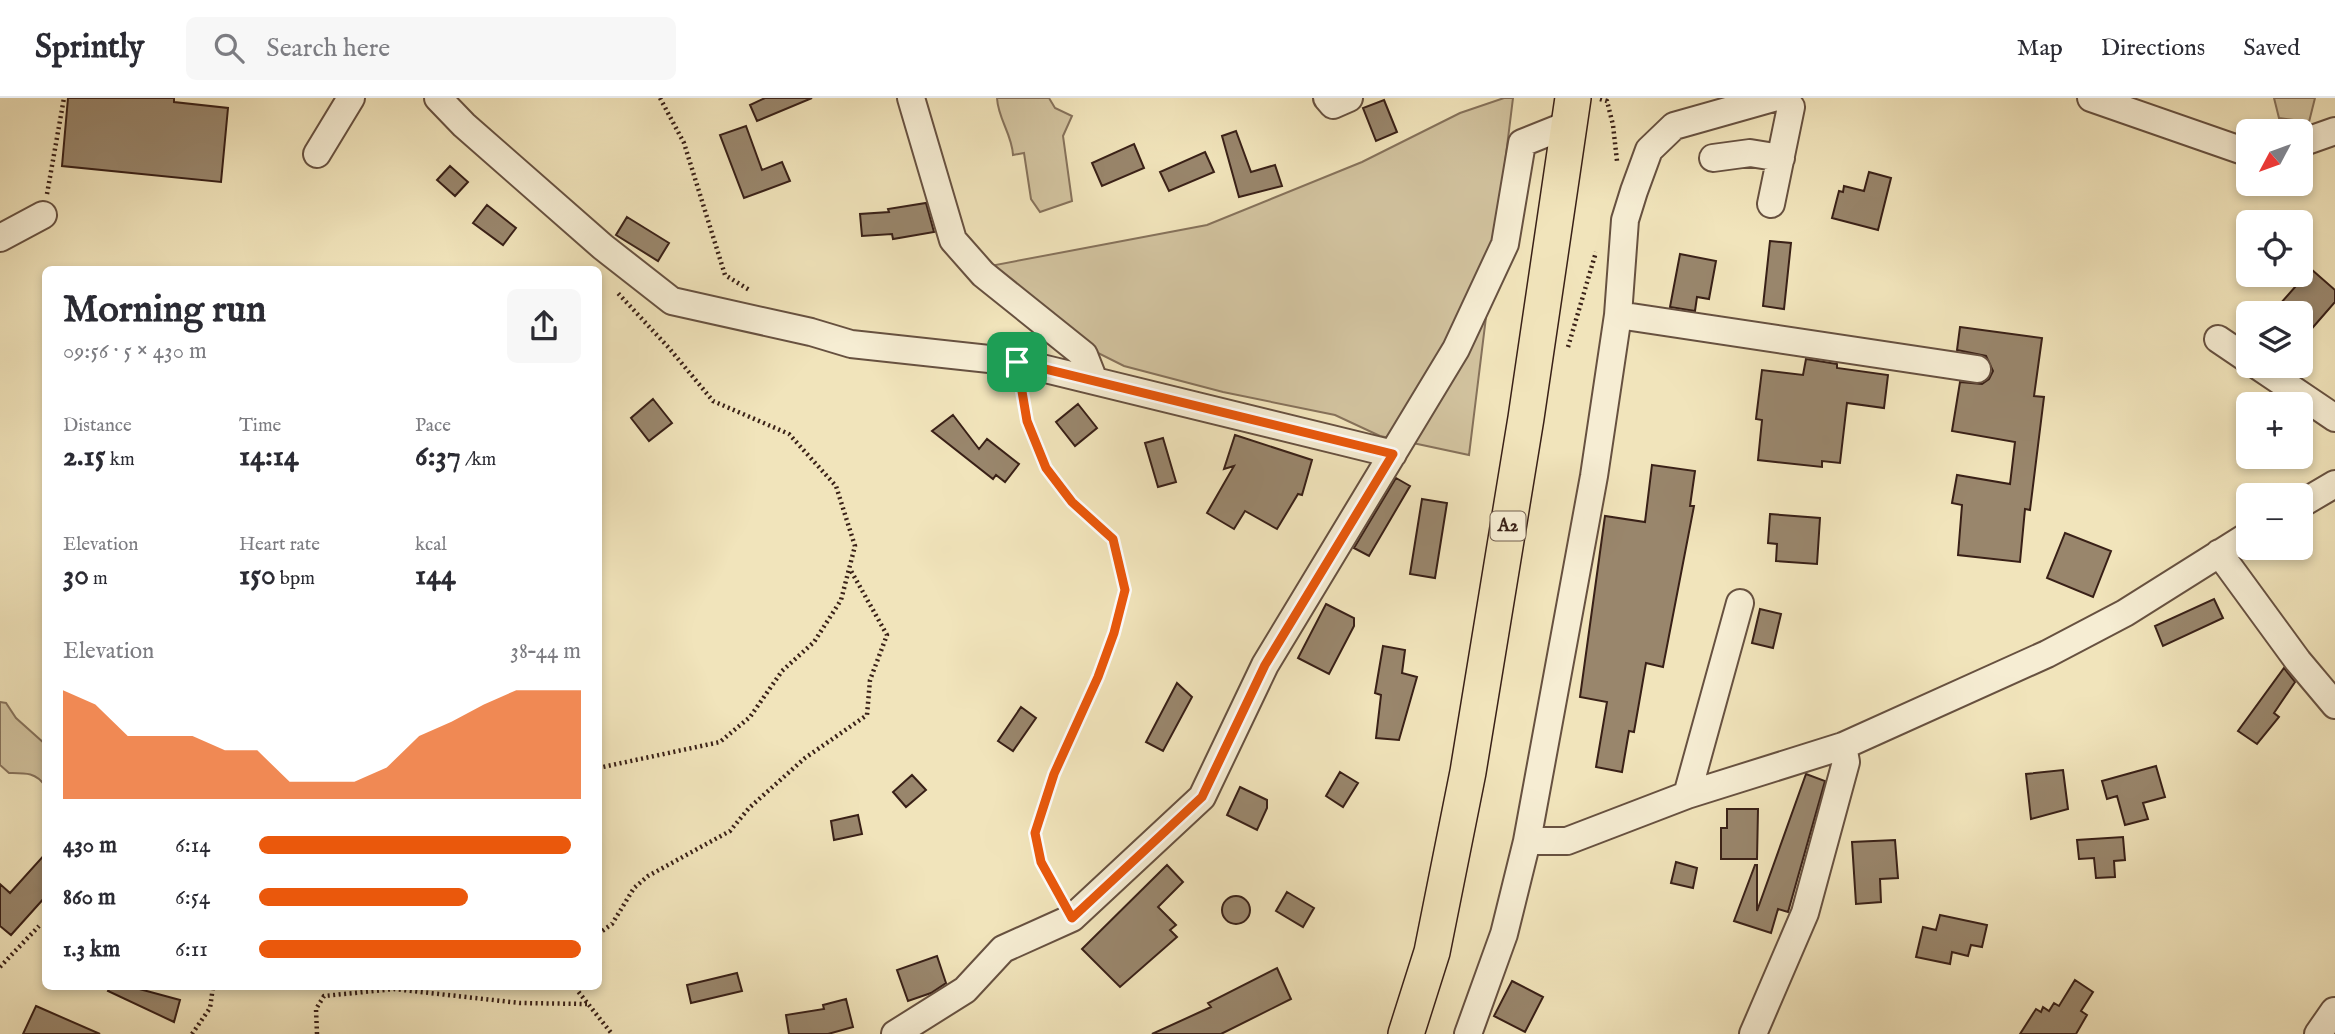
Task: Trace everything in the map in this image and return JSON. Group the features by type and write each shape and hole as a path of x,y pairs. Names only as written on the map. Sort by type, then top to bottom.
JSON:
{"main road":[{"name":"A2","path":"1406,1034 1432,952 1468,772 1526,418 1570,111"}],"street":[{"path":"317,154 351,98"},
{"path":"438,98 464,125 603,247 672,301 811,332 851,344 1017,362 1093,378 1393,454"},
{"path":"911,98 953,240 983,274 1084,355 1093,378"},
{"path":"1327,98 1333,105 1349,98"},
{"path":"1468,1034 1504,934 1527,841 1594,476 1618,315 1625,220 1634,191 1649,150 1674,126 1773,98"},
{"path":"1771,204 1791,107 1783,98"},
{"path":"2091,98 2236,149"},
{"path":"895,1034 965,990 1003,948 1072,918 1202,797 1265,665 1456,349 1505,244 1522,143 1570,111"},
{"path":"2314,138 2335,131"},
{"path":"1713,158 1750,153 1781,158"},
{"path":"0,238 43,215"},
{"path":"1618,315 1977,369"},
{"path":"2218,339 2236,351"},
{"path":"2276,378 2335,418"},
{"path":"2313,497 2335,484"},
{"path":"1527,841 1567,841 1687,795 1843,746 2047,654 2125,613 2236,543"},
{"path":"2219,553 2298,661 2335,705"},
{"path":"1687,795 1740,603"},
{"path":"1753,1034 1805,913 1846,762 1843,746"},
{"path":"2318,1034 2333,1011"}],"path":[{"path":"43,215 59,138 64,98"},
{"path":"660,98 684,143 725,275 762,296"},
{"path":"1597,98 1608,99 1619,175 1634,191"},
{"path":"1564,358 1602,228 1625,220"},
{"path":"602,767 720,742 750,717 782,671 814,642 841,600 855,546 836,486 789,435 713,401 669,348 611,286 603,247"},
{"path":"1017,362 1027,421 1046,468 1072,502 1113,539 1125,590 1114,633 1098,677 1054,774 1035,833 1041,862 1072,918"},
{"path":"602,931 612,924 621,905 634,888 649,876 730,831 750,808 805,758 867,715 870,680 887,635 849,568"},
{"path":"0,967 38,926"},
{"path":"192,1034 210,1008 213,990"},
{"path":"317,1034 316,1009 324,996 363,990"},
{"path":"403,990 520,1003 587,1004"},
{"path":"579,990 612,1034"}],"shaded area":[{"path":"997,98 1049,98 1055,108 1072,116 1063,136 1072,201 1040,212 1031,199 1024,153 1013,155"},
{"path":"1504,98 1513,98 1469,455 1380,436 1335,415 1223,392 1124,366 1076,342 990,266 1207,225 1362,162 1460,113"},
{"path":"2274,98 2315,98 2310,119 2279,118"},
{"path":"0,702 6,703 16,718 42,741 42,782 25,773 9,773 0,765"}],"building":[{"path":"68,98 174,98 174,102 228,108 221,182 62,166"},
{"path":"765,98 812,98 757,121 750,105"},
{"path":"1384,100 1397,132 1376,141 1363,108"},
{"path":"746,126 762,170 782,162 790,181 744,198 720,135"},
{"path":"1236,131 1251,172 1275,165 1282,186 1239,197 1222,136"},
{"path":"1134,144 1144,168 1102,186 1092,163"},
{"path":"1205,152 1214,172 1169,191 1160,172"},
{"path":"450,166 468,182 455,196 437,180"},
{"path":"1869,172 1891,178 1878,230 1832,218 1839,191 1843,192 1844,186 1864,191"},
{"path":"926,203 934,232 893,239 892,234 862,236 860,214 889,212 888,209"},
{"path":"487,205 516,228 503,245 473,223"},
{"path":"627,217 669,243 658,261 616,235"},
{"path":"1770,241 1791,243 1784,309 1763,306"},
{"path":"1680,254 1716,261 1709,299 1697,297 1695,311 1670,307"},
{"path":"2313,271 2335,290 2335,302 2313,327 2313,301 2283,301 2295,287 2313,287"},
{"path":"1960,327 2042,338 2034,396 2044,397 2030,510 2025,509 2020,562 1958,555 1962,505 1952,503 1957,475 2010,484 2015,442 1952,431 1960,382 1982,384 1989,379 1993,371 1986,356 1957,350"},
{"path":"1806,359 1837,364 1837,368 1888,375 1884,408 1847,403 1840,463 1822,461 1822,467 1758,460 1762,420 1756,419 1762,370 1803,375"},
{"path":"653,399 672,423 649,441 631,418"},
{"path":"1078,404 1097,428 1075,446 1056,422"},
{"path":"953,415 979,449 987,439 1019,464 1005,482 996,475 993,479 932,431"},
{"path":"1235,435 1312,460 1302,495 1298,494 1277,529 1245,511 1234,529 1207,513 1234,466 1224,469"},
{"path":"1163,438 1176,482 1158,487 1145,443"},
{"path":"1652,465 1695,471 1690,506 1694,506 1663,667 1646,663 1634,732 1629,731 1622,772 1596,767 1607,702 1580,697 1605,516 1645,522"},
{"path":"1396,478 1410,486 1369,556 1354,548"},
{"path":"1422,499 1447,503 1435,578 1410,574"},
{"path":"1770,514 1820,518 1817,564 1776,561 1777,544 1768,543"},
{"path":"2065,533 2111,551 2093,597 2047,578"},
{"path":"2214,599 2223,618 2163,646 2155,626"},
{"path":"1326,604 1354,618 1354,626 1329,674 1298,658"},
{"path":"1760,609 1781,614 1773,648 1752,643"},
{"path":"1383,646 1405,650 1402,673 1417,677 1399,740 1376,738 1381,695 1375,693"},
{"path":"2284,668 2295,682 2274,713 2279,717 2257,744 2238,731"},
{"path":"1177,683 1192,697 1163,751 1146,742"},
{"path":"1021,707 1036,718 1013,751 998,741"},
{"path":"2156,766 2165,797 2143,803 2148,819 2125,825 2117,796 2107,799 2102,781"},
{"path":"2063,770 2068,809 2031,819 2026,774"},
{"path":"1340,772 1358,783 1343,807 1326,796"},
{"path":"1806,774 1825,781 1788,912 1778,909 1771,933 1734,921 1755,865 1757,911"},
{"path":"912,775 926,790 906,807 893,792"},
{"path":"1240,787 1267,800 1267,808 1257,830 1227,815"},
{"path":"1727,809 1758,809 1757,859 1721,859 1721,828 1727,828"},
{"path":"858,815 862,834 834,840 831,821"},
{"path":"2123,837 2125,860 2114,861 2115,877 2096,878 2094,858 2079,859 2077,840"},
{"path":"1895,840 1898,878 1880,879 1881,902 1856,904 1852,842"},
{"path":"42,857 42,900 11,935 0,926 0,884 10,893"},
{"path":"1676,862 1697,868 1693,888 1671,883"},
{"path":"1167,865 1183,882 1158,907 1176,925 1170,930 1177,937 1120,987 1082,949"},
{"path":"1287,892 1314,908 1303,927 1276,911"},
{"path":"1236,896 1246,900 1250,910 1246,920 1236,924 1226,920 1222,910 1226,900"},
{"path":"1940,915 1987,925 1982,947 1971,945 1968,956 1952,952 1950,964 1916,957 1923,927 1936,930"},
{"path":"937,956 946,983 931,993 908,1001 897,970"},
{"path":"1277,968 1291,999 1221,1034 1152,1034 1211,1007 1208,1003"},
{"path":"737,973 742,991 691,1003 687,985"},
{"path":"2075,980 2093,992 2081,1011 2087,1015 2076,1034 2020,1034 2036,1009 2041,1012 2043,1007 2049,1011 2054,1003 2059,1006"},
{"path":"1512,981 1543,997 1525,1032 1494,1016"},
{"path":"143,990 180,1000 174,1022 108,991"},
{"path":"846,999 853,1027 828,1034 789,1034 786,1015 824,1009 823,1005"},
{"path":"36,1006 100,1034 23,1034"}],"route":[{"path":"1017,362 1093,378 1393,454 1265,665 1202,797 1072,918 1041,862 1035,833 1054,774 1098,677 1114,633 1125,590 1113,539 1072,502 1046,468 1027,421 1017,362"}]}
